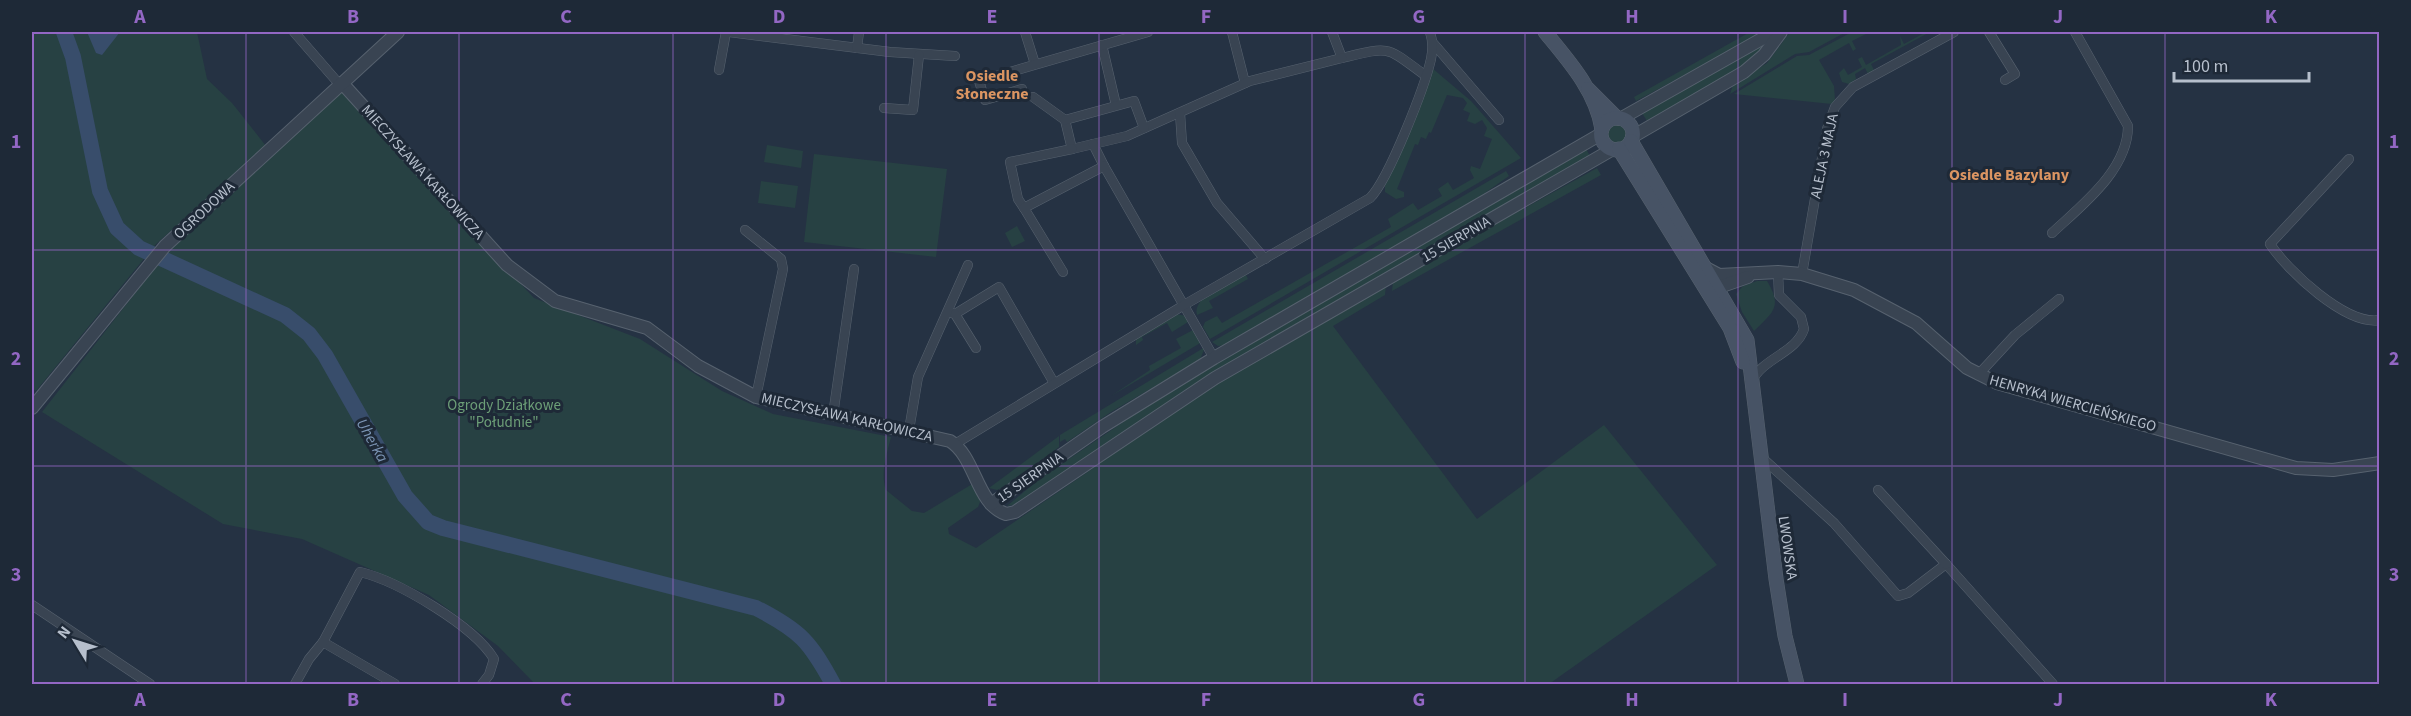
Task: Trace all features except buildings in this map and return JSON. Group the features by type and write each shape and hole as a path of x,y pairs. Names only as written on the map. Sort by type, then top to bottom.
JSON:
{"main road":[{"path":"1545,32 1599,104 1629,125 1631,139 1616,149 1603,142 1599,104"},
{"path":"1601,132 1607,121 1618,119"},
{"name":"LWOWSKA","path":"1631,139 1633,159 1709,287 1740,348 1755,415"},
{"name":"LWOWSKA","path":"1616,149 1633,159 1701,264 1709,287 1734,314 1747,340 1754,372 1759,454 1781,613 1797,684"}],"street":[{"path":"294,32 341,84"},
{"name":"OGRODOWA","path":"32,405 165,246 398,32"},
{"path":"719,69 727,32 919,55 955,56"},
{"path":"857,48 859,32"},
{"path":"1025,32 1035,64"},
{"path":"1022,89 985,100 979,81 1148,32"},
{"path":"1232,32 1245,83"},
{"path":"1332,32 1342,58"},
{"path":"1430,32 1433,43 1499,120"},
{"path":"1618,119 1774,32"},
{"path":"1631,139 1647,127 1744,72 1764,55 1781,32"},
{"name":"ALEJA 3 MAJA","path":"1802,274 1827,129 1834,107 1853,87 1954,32"},
{"path":"1989,32 2015,74 2005,80"},
{"path":"2052,233 2113,171 2128,140 2128,126 2075,32"},
{"path":"991,504 955,444 1054,383 1130,343 1184,304 1265,259 1376,192 1389,168 1426,76 1433,43"},
{"path":"1102,45 1116,105"},
{"path":"1063,272 1018,199 1010,162 1093,144 1144,128 1245,83 1380,48 1389,49 1426,76"},
{"path":"884,108 913,110 919,55"},
{"name":"MIECZYSŁAWA KARŁOWICZA","path":"341,84 507,266 528,284 555,301 647,328 698,366 756,397 945,438 955,444"},
{"path":"1033,97 1065,120 1072,149"},
{"path":"1065,120 1134,101 1144,128"},
{"path":"1586,141 1595,121 1599,104 1620,109 1637,109"},
{"path":"1180,113 1182,143 1217,203 1265,259"},
{"path":"1595,160 1633,159 1638,143 1647,127"},
{"name":"15 SIERPNIA","path":"1601,132 1214,358 1102,427 991,504 1001,512 1015,512 1215,378 1616,149"},
{"path":"1093,144 1214,358"},
{"path":"2349,159 2270,244 2283,263 2337,308 2373,321 2379,320"},
{"path":"1024,207 1104,166"},
{"path":"745,230 781,260 783,269 756,397"},
{"name":"HENRYKA WIERCIEŃSKIEGO","path":"1701,264 1714,273 1729,275 1778,272 1802,274 1854,290 1897,312 1925,330 1978,375 1997,383 2296,468 2333,470 2379,463"},
{"path":"909,430 918,377 952,313 968,265"},
{"path":"832,415 854,269"},
{"path":"1754,372 1796,341 1804,329 1801,316 1779,295 1778,272"},
{"name":"HENRYKA WIERCIEŃSKIEGO","path":"1709,287 1756,274"},
{"name":"HENRYKA WIERCIEŃSKIEGO","path":"1709,287 1729,275"},
{"path":"1734,314 1730,303 1731,292 1743,279"},
{"path":"952,313 999,287 1054,383"},
{"path":"1978,375 2015,334 2059,299"},
{"path":"952,313 976,348"},
{"name":"LWOWSKA","path":"1740,348 1754,372"},
{"path":"1010,409 1016,419"},
{"path":"1759,454 1834,523 1898,596 1908,593 1946,564"},
{"path":"1878,490 2053,684"},
{"path":"295,684 309,659 323,642 360,572 398,586 432,605 486,647 494,659 489,675 482,684"},
{"path":"32,605 150,684"},
{"path":"323,642 395,684"}],"green space":[{"path":"32,32 197,32 207,79 232,103 266,146 156,244 36,391 32,388"},
{"path":"1750,32 1765,32 1636,101 1634,97"},
{"path":"1790,32 1846,32 1809,52 1795,54 1730,94 1733,85 1767,63"},
{"path":"1852,32 1870,32 1852,41 1856,49 1853,51 1849,43 1819,60 1834,86 1835,100 1832,104 1734,94 1797,56 1809,55"},
{"path":"1930,32 1871,64 1874,70 1868,74 1865,68 1855,74 1856,79 1849,84 1842,82 1839,73 1844,68 1848,75 1862,67 1858,59 1862,57 1866,65 1901,45 1900,36 1904,44"},
{"path":"1766,43 1754,60 1647,121 1642,113"},
{"path":"1432,68 1471,101 1521,158 1210,339 1203,327 1205,322 1217,316 1222,323 1391,227 1388,219 1413,203 1418,210 1442,196 1438,189 1448,182 1453,190 1474,178 1470,170 1471,166 1480,169 1492,139 1484,136 1487,128 1482,120 1475,124 1467,121 1470,113 1463,110 1467,103 1463,98 1447,95 1431,133 1429,132 1426,139 1421,137 1418,145 1415,144 1397,189 1404,192 1404,197 1396,199 1385,192 1385,186"},
{"name":"Ogrody Działkowe \"Południe\"","path":"341,92 534,298 640,339 722,391 773,414 891,437 884,470 884,484 886,490 912,511 924,513 974,483 982,497 978,507 948,528 949,534 976,548 1092,469 1108,453 1217,381 1386,285 1385,295 1333,326 1477,519 1604,425 1717,565 1549,684 833,684 808,642 830,684 535,684 498,646 429,595 302,539 223,524 42,412 165,255"},
{"path":"1617,123 1625,126 1628,134 1625,142 1617,145 1609,142 1606,134 1609,126"},
{"path":"767,145 803,151 801,168 764,162"},
{"path":"1585,147 1590,156 1193,385 1020,504 1007,506 1038,480 1182,382"},
{"path":"814,154 947,169 936,257 804,242"},
{"path":"1597,168 1601,175 1392,291 1393,281"},
{"path":"1506,171 1509,176 1468,205 1227,345 1218,346 1212,342"},
{"path":"761,181 798,186 795,208 758,203"},
{"path":"1017,226 1025,241 1012,247 1005,233"},
{"path":"1245,273 1248,279 1209,301 1213,308 1197,315 1197,308 1206,295"},
{"path":"1757,281 1767,281 1775,303 1771,314 1754,331 1742,312 1736,294 1743,286"},
{"path":"1176,314 1186,316 1188,322 1172,332 1167,323 1142,337 1143,340 1136,345 1136,339"},
{"path":"1193,330 1202,342 1111,396 1150,370 1149,366 1181,348 1176,339"},
{"path":"1205,347 1200,360 1111,412 1067,442 1065,439 1060,442 1060,435"},
{"path":"1059,436 1059,447 1005,487 997,490 989,488"}],"water":[{"path":"87,32 120,32 102,55 96,53"}],"waterway":[{"name":"Uherka","path":"64,32 73,57 100,191 117,228 139,248 285,315 309,334 325,355 405,496 428,522 443,528 756,608 784,624 803,639 818,658 833,684"}],"district":[{"name":"Osiedle Słoneczne","path":"992,84"},
{"name":"Osiedle Bazylany","path":"2009,174"}]}
